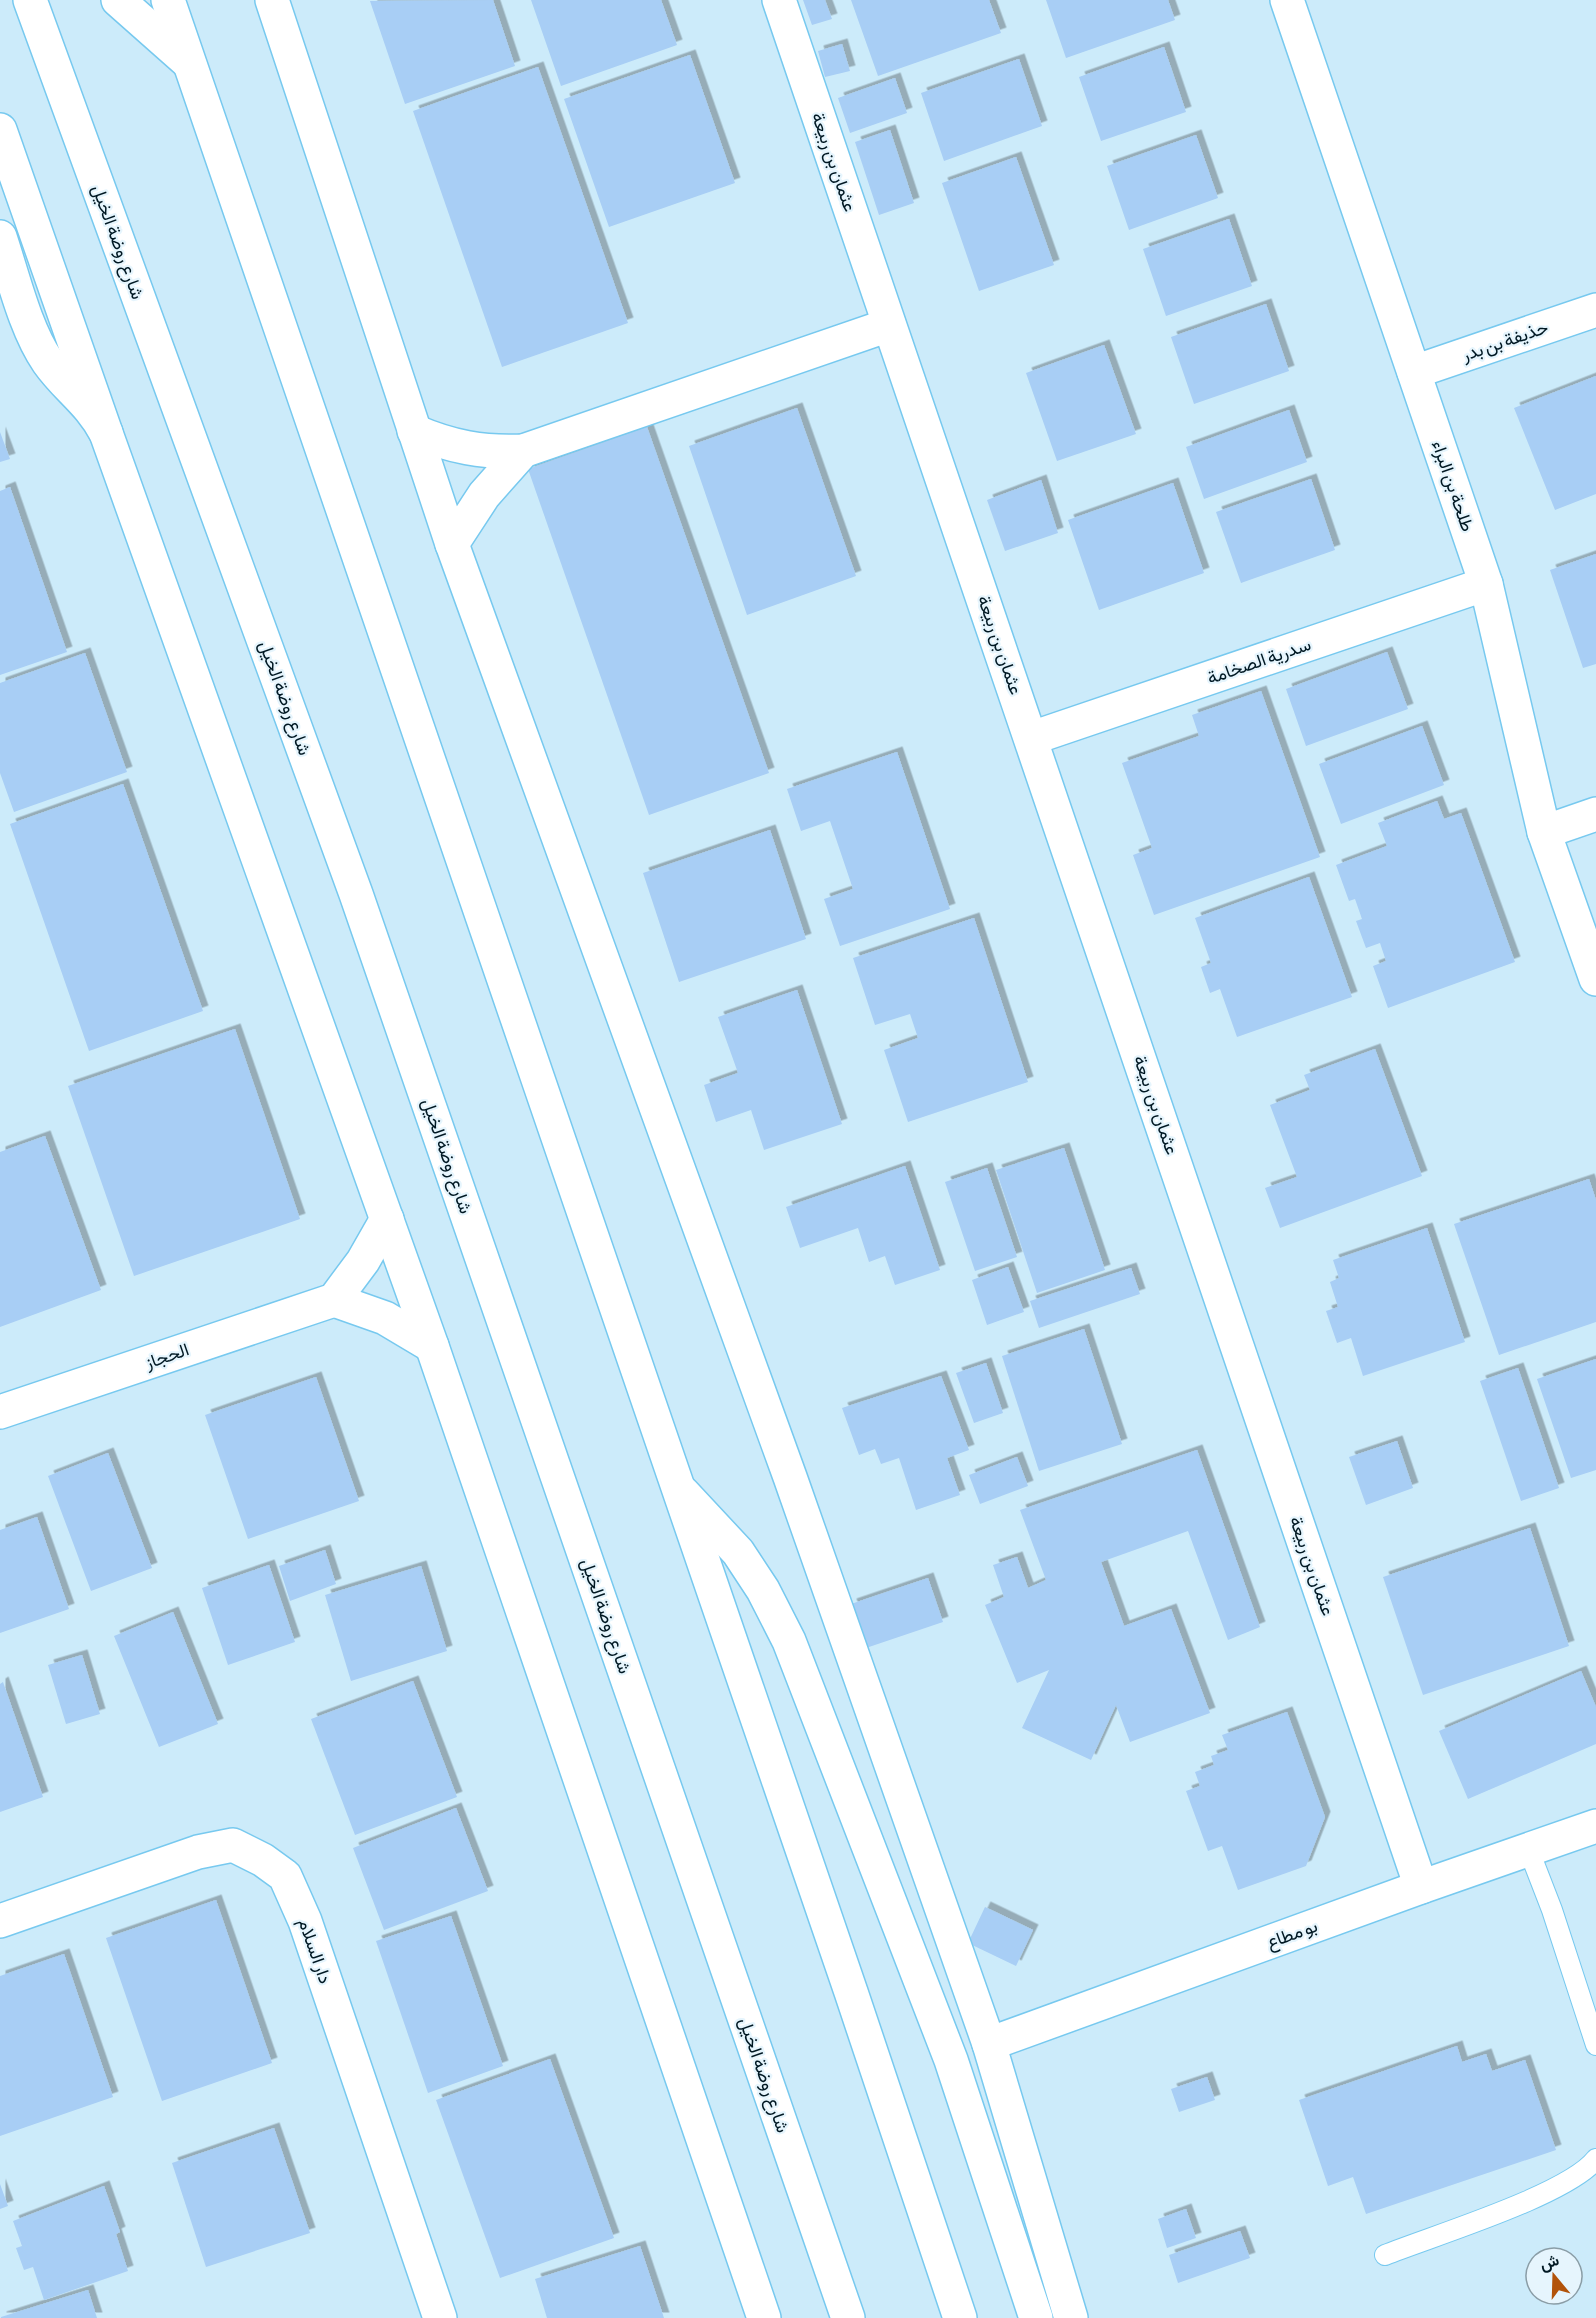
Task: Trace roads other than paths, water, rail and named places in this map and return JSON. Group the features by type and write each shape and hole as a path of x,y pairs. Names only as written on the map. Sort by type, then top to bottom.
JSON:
{"street":[{"name":"شارع روضة الخيل","path":"30,0 356,894 848,2318"},
{"path":"118,0 188,62"},
{"path":"168,0 851,1992 960,2318"},
{"path":"272,0 452,544 789,1477 989,2044 1071,2318"},
{"name":"عثمان بن ربيعة","path":"779,0 1032,738 1421,1887"},
{"name":"طلحة بن البراء","path":"1287,0 1486,584 1544,832 1596,979"},
{"path":"0,130 432,1346 764,2318"},
{"path":"0,237 39,347 60,376 86,401 106,433"},
{"name":"حذيفة بن بدر","path":"1413,372 1596,310"},
{"path":"414,431 439,442 467,450 523,451 889,325"},
{"path":"452,544 484,495 523,451"},
{"name":"سدرية الصخامة","path":"1032,738 1486,584"},
{"path":"1544,832 1596,814"},
{"path":"387,1219 363,1261 334,1300 385,1318 432,1346"},
{"name":"الحجاز","path":"0,1412 334,1300"},
{"path":"676,1487 738,1552 763,1590 789,1641 951,2060 1036,2318"},
{"name":"بو مطاع","path":"989,2044 1528,1848 1596,1826"},
{"name":"دار السلام","path":"0,1921 198,1852 232,1845 263,1860 285,1876 305,1921 440,2318"}],"lane":[{"path":"1528,1848 1552,1910 1596,2045"},
{"path":"1384,2254 1553,2191 1590,2167 1596,2159"}]}
